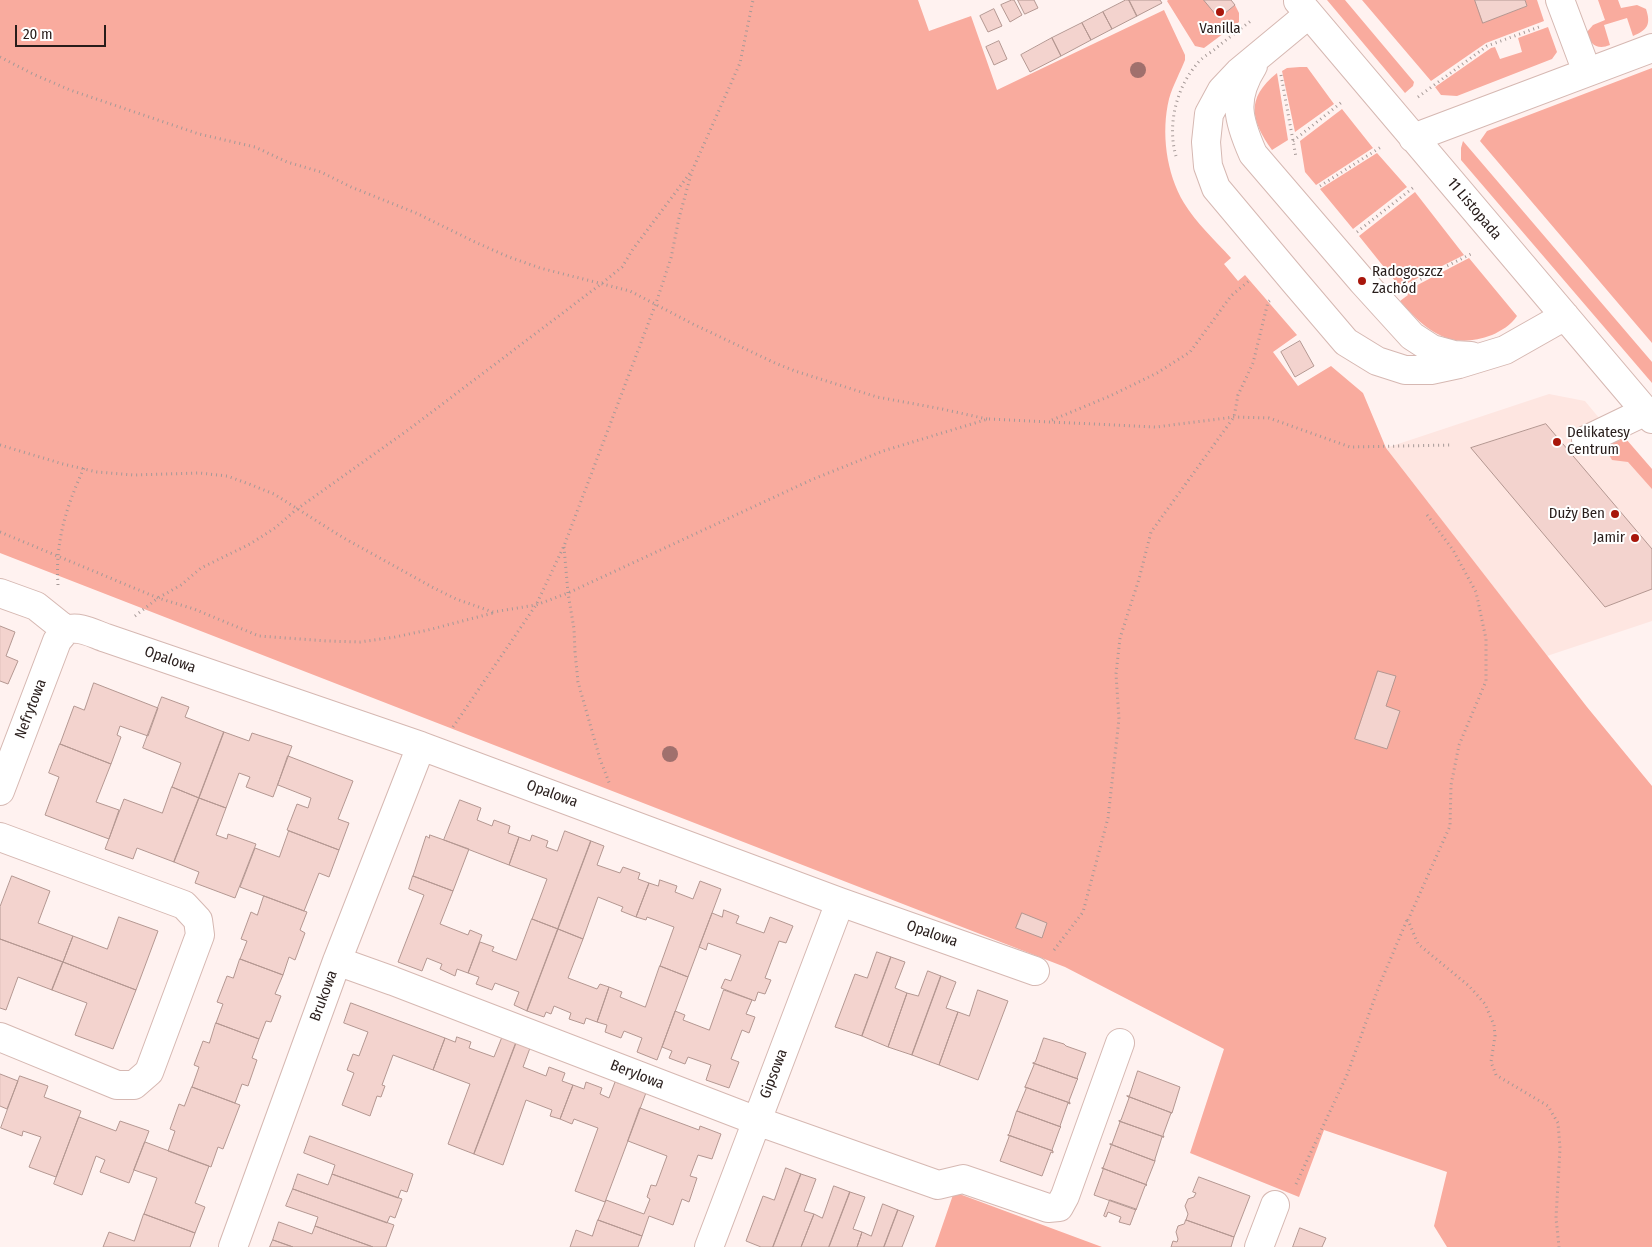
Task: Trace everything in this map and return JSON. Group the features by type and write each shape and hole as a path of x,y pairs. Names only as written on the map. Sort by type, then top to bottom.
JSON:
{"street":[{"path":"1560,0 1587,72"},
{"path":"1303,7 1270,64 1244,80 1239,102 1242,129 1253,154 1412,336 1432,349 1454,355 1484,357"},
{"name":"11 Listopada","path":"1303,7 1649,415"},
{"path":"1413,138 1652,48"},
{"path":"1270,64 1239,72 1222,90 1209,114 1206,142 1208,166 1216,188 1346,342 1377,361 1405,370 1430,370 1505,350 1565,316"},
{"path":"1586,440 1649,415"},
{"path":"0,593 36,606 66,630"},
{"name":"Opalowa","path":"66,630 78,629 106,638 422,746 840,902 1035,970"},
{"name":"Nefrytowa","path":"0,791 6,754 57,641 66,630"},
{"name":"Brukowa","path":"233,1247 337,961 422,746"},
{"path":"0,837 184,905 198,920 200,935 149,1072 134,1085 117,1085 0,1037"},
{"name":"Gipsowa","path":"709,1247 840,902"},
{"name":"Berylowa","path":"337,961 756,1121 938,1185 963,1179 1048,1208 1059,1207 1065,1196 1120,1043"},
{"path":"1259,1247 1275,1205"}],"path":[{"path":"422,746 447,736 536,605 564,546 656,303 671,258 692,171 740,63 753,0"},
{"path":"1412,101 1487,46 1540,27"},
{"path":"0,57 33,74 78,93 199,134 255,147 287,162 322,172 351,187 416,213 509,257 540,268 630,291 693,324 775,363 877,397 942,408 988,419 1156,427 1234,417 1269,418 1350,447 1452,445"},
{"path":"1270,64 1293,141 1297,166"},
{"path":"1293,141 1342,102"},
{"path":"1313,190 1380,147"},
{"path":"106,638 201,568 250,544 275,528 601,284 622,267 633,249 692,171"},
{"path":"1406,287 1471,254"},
{"path":"1049,422 1110,396 1157,373 1190,352 1231,296 1250,280"},
{"path":"1035,970 1084,912 1108,818 1119,720 1116,674 1120,638 1139,580 1151,532 1234,417 1238,395 1253,363 1268,302"},
{"path":"0,532 158,598 194,609 259,636 360,642 395,637 493,612 536,605 568,593 811,480 883,451 988,419"},
{"path":"0,445 97,472 133,476 199,473 226,476 274,494 342,537 448,595 493,612"},
{"path":"66,630 59,604 57,556 66,511 84,468"},
{"path":"1275,1205 1294,1187 1343,1084 1379,986 1450,826 1451,785 1459,745 1486,681 1486,639 1476,592 1453,550 1427,514"},
{"path":"564,546 578,682 600,759 625,821"},
{"path":"1408,920 1418,944 1470,986 1485,1004 1494,1025 1495,1036 1491,1062 1496,1075 1548,1106 1558,1123 1560,1148 1556,1218 1559,1247"}],"shaded area":[{"path":"0,0 918,0 929,31 971,16 997,90 1164,10 1185,55 1185,60 1169,99 1165,125 1169,166 1173,179 1189,210 1231,258 1224,264 1238,281 1245,275 1297,335 1273,352 1298,386 1331,366 1363,393 1386,448 1587,707 1652,786 1652,1247 1447,1247 1434,1226 1447,1172 1324,1130 1299,1197 1190,1153 1224,1049 1065,967 0,553"},
{"path":"1168,0 1204,0 1219,18 1235,5 1239,13 1239,22 1204,48 1195,46"},
{"path":"1327,0 1345,0 1414,82 1413,86 1405,93"},
{"path":"1362,0 1475,0 1484,22 1527,6 1525,0 1537,0 1544,21 1486,43 1431,81"},
{"path":"1598,0 1618,0 1621,8 1637,5 1646,9 1647,26 1633,36 1627,18 1604,25 1610,45 1598,47 1592,43 1587,32 1593,25 1605,20"},
{"path":"1548,27 1557,52 1552,59 1457,96 1441,95 1435,87 1491,48 1495,47 1500,59 1522,52 1518,38"},
{"path":"1307,67 1334,104 1295,132 1282,71 1287,68"},
{"path":"1652,68 1652,343 1480,141 1487,131"},
{"path":"1277,73 1288,140 1272,150 1259,129 1255,110 1260,92"},
{"path":"1342,109 1373,148 1316,185 1305,172 1300,141"},
{"path":"1463,141 1652,362 1652,383 1461,160"},
{"path":"1377,153 1407,187 1353,229 1320,189"},
{"path":"1415,192 1464,255 1400,287 1359,236"},
{"path":"1469,258 1517,316 1499,332 1464,341 1451,339 1429,329 1400,301 1408,295 1406,291"},
{"path":"1549,394 1585,401 1652,482 1652,621 1547,656 1386,448"},
{"path":"1626,439 1652,469 1652,489 1628,462 1612,460 1608,453 1608,447 1615,441"},
{"path":"954,1192 1102,1247 935,1247"}],"building":[{"path":"1014,0 1022,15 1010,22 1001,5"},
{"path":"1018,0 1034,0 1038,8 1025,14"},
{"path":"1129,0 1137,16 1112,29 1103,12"},
{"path":"1129,0 1160,0 1162,3 1137,16"},
{"name":"Vanilla","path":"1204,0 1231,0 1235,5 1219,18"},
{"path":"1475,0 1525,0 1527,6 1483,23"},
{"path":"994,9 1002,26 988,32 980,16"},
{"path":"1103,12 1112,29 1091,40 1082,23"},
{"path":"1082,23 1091,40 1061,56 1052,38"},
{"path":"1052,38 1061,56 1030,72 1021,55"},
{"path":"999,41 1007,59 994,65 986,47"},
{"path":"1300,341 1314,366 1295,377 1281,352"},
{"path":"1546,424 1652,549 1652,589 1605,607 1471,448"},
{"path":"0,626 15,632 6,656 18,661 8,684 0,681"},
{"path":"1378,671 1396,676 1386,706 1400,711 1387,749 1355,739"},
{"path":"94,683 158,708 148,736 120,726 117,735 121,737 111,764 60,744 74,706 84,710"},
{"path":"162,697 189,707 185,717 224,732 199,798 172,787 181,763 143,748"},
{"path":"224,732 249,741 252,733 292,746 273,797 246,787 250,777 239,773 226,808 199,798"},
{"path":"60,744 111,764 96,802 119,810 109,839 45,815 59,777 49,773"},
{"path":"288,756 353,781 338,819 349,823 339,850 287,830 297,804 308,808 311,798 278,785"},
{"path":"172,787 199,798 174,862 137,848 133,859 105,849 124,799 162,813"},
{"path":"199,798 226,808 216,835 227,839 228,834 256,844 235,898 195,883 199,872 174,862"},
{"path":"460,800 481,808 477,820 492,826 494,820 510,826 508,833 519,837 509,865 444,840"},
{"path":"289,831 339,850 329,877 319,873 304,911 240,887 255,848 279,857"},
{"path":"565,831 591,841 558,929 532,919 547,879 509,865 519,837 530,841 532,835 548,841 546,847 557,851"},
{"path":"430,835 469,849 453,891 413,876 426,836 429,838"},
{"path":"591,841 604,846 597,865 620,873 623,867 640,873 638,879 649,883 636,917 621,911 623,907 598,897 583,939 558,929"},
{"path":"12,876 50,891 38,923 73,936 63,962 0,939 0,907"},
{"path":"413,876 453,891 440,924 468,935 470,930 482,935 468,973 457,969 455,976 440,969 442,964 427,958 422,971 398,962 424,895 409,889"},
{"path":"660,880 677,886 675,892 693,899 700,881 721,889 688,977 660,966 674,927 647,917 646,920 636,917 649,883 658,886"},
{"path":"264,896 307,912 300,930 305,933 295,960 289,957 283,975 240,959 247,941 241,939 251,912 257,915"},
{"path":"724,910 739,916 736,923 764,933 770,917 793,926 786,943 779,941 765,978 771,980 765,994 758,992 755,1001 721,988 725,979 731,981 741,955 708,943 706,950 699,947 712,913 722,917"},
{"path":"1022,913 1047,923 1042,938 1016,928"},
{"path":"119,917 158,931 136,990 63,962 73,936 107,949"},
{"path":"532,919 558,929 527,1011 514,1005 519,992 495,983 492,990 476,984 479,977 468,973 480,942 494,947 492,951 516,960"},
{"path":"558,929 583,939 568,978 597,989 600,984 609,987 597,1022 586,1018 584,1024 569,1019 571,1013 554,1006 551,1014 546,1012 544,1017 527,1011"},
{"path":"0,939 63,962 52,990 18,977 6,1010 0,1008"},
{"path":"877,952 891,957 862,1036 835,1027 855,974 867,978"},
{"path":"891,957 905,962 895,988 907,993 888,1047 862,1036"},
{"path":"240,959 283,975 275,994 281,996 271,1022 266,1021 259,1039 216,1023 223,1004 217,1002 227,976 233,978"},
{"path":"63,962 136,990 113,1049 75,1035 87,1003 52,990"},
{"path":"660,966 688,977 657,1060 637,1052 642,1038 624,1031 621,1038 605,1032 607,1025 597,1022 609,987 622,992 620,997 645,1007"},
{"path":"928,971 941,976 912,1055 888,1047 907,993 918,996"},
{"path":"941,976 956,982 946,1008 958,1012 939,1065 912,1055"},
{"path":"724,990 752,1000 746,1014 755,1017 749,1033 742,1030 731,1059 739,1062 729,1088 706,1080 711,1065 688,1057 685,1064 669,1058 672,1051 662,1047 675,1011 685,1015 683,1020 709,1030"},
{"path":"978,990 1008,1001 978,1080 939,1065 958,1012 969,1016"},
{"path":"351,1003 445,1038 433,1070 393,1055 382,1085 385,1086 381,1097 377,1096 370,1116 342,1105 354,1073 347,1070 353,1054 359,1056 368,1032 344,1023"},
{"path":"216,1023 259,1039 252,1058 257,1060 248,1086 242,1084 235,1103 192,1087 199,1067 194,1065 203,1041 209,1043"},
{"path":"457,1037 471,1042 469,1048 494,1057 502,1037 516,1043 474,1154 448,1144 470,1084 433,1070 445,1038 455,1042"},
{"path":"1044,1038 1086,1053 1078,1079 1033,1063"},
{"path":"516,1043 530,1048 523,1067 546,1076 549,1067 565,1073 562,1081 573,1085 560,1119 550,1116 552,1110 526,1100 503,1165 474,1154"},
{"path":"1033,1063 1078,1079 1069,1101 1070,1103 1025,1087 1034,1065"},
{"path":"1138,1071 1180,1087 1172,1113 1127,1096 1129,1096"},
{"path":"0,1074 18,1081 7,1109 0,1106"},
{"path":"20,1076 48,1086 44,1097 81,1111 56,1177 29,1167 41,1137 23,1131 22,1136 1,1128"},
{"path":"622,1081 647,1090 605,1202 575,1191 598,1128 574,1119 572,1124 560,1119 573,1085 584,1089 586,1082 602,1088 600,1094 609,1098 615,1082 621,1084"},
{"path":"192,1087 240,1105 223,1149 218,1147 211,1167 168,1151 175,1131 170,1129 179,1104 184,1106"},
{"path":"1025,1087 1070,1103 1068,1103 1061,1127 1017,1111 1026,1089"},
{"path":"1127,1096 1172,1113 1163,1135 1164,1137 1119,1121 1129,1098"},
{"path":"640,1108 699,1130 700,1126 721,1134 712,1159 698,1155 690,1176 697,1178 689,1202 682,1199 673,1225 649,1216 642,1236 598,1220 606,1200 644,1214 650,1199 647,1197 651,1185 656,1186 667,1156 628,1141"},
{"path":"1017,1111 1061,1127 1053,1151 1008,1135"},
{"path":"79,1117 116,1131 120,1121 149,1131 129,1183 100,1172 105,1160 96,1156 82,1195 54,1184"},
{"path":"1119,1121 1164,1137 1162,1137 1155,1161 1110,1144 1112,1144"},
{"path":"1008,1135 1053,1151 1042,1176 1000,1161 1009,1137"},
{"path":"310,1136 413,1174 407,1192 401,1190 398,1198 332,1174 335,1165 304,1153"},
{"path":"145,1142 209,1166 195,1203 205,1207 195,1233 144,1214 157,1178 134,1170"},
{"path":"1110,1144 1155,1161 1147,1185 1102,1168 1111,1146"},
{"path":"786,1168 801,1174 773,1247 761,1247 746,1241 763,1196 774,1200"},
{"path":"1102,1168 1147,1185 1136,1210 1094,1195 1103,1170"},
{"path":"298,1174 328,1185 332,1174 402,1199 395,1218 390,1216 387,1223 293,1189"},
{"path":"801,1174 816,1179 804,1211 814,1214 801,1247 773,1247"},
{"path":"1199,1177 1250,1196 1234,1237 1186,1220 1188,1214 1185,1206 1188,1199 1194,1197 1196,1193 1193,1192"},
{"path":"834,1186 850,1192 829,1247 801,1247 814,1214 822,1218"},
{"path":"293,1189 394,1225 386,1247 373,1247 315,1226 318,1217 286,1206"},
{"path":"850,1192 865,1197 853,1229 862,1232 857,1247 829,1247"},
{"path":"1110,1200 1136,1209 1130,1225 1119,1222 1121,1217 1108,1212 1106,1217 1104,1216"},
{"path":"883,1204 898,1210 884,1247 857,1247 862,1232 871,1236"},
{"path":"898,1210 914,1216 902,1247 884,1247"},
{"path":"144,1214 195,1233 190,1247 103,1247 109,1232 134,1241"},
{"path":"598,1220 642,1236 638,1247 570,1247 576,1230 592,1236"},
{"path":"1186,1220 1234,1237 1231,1247 1171,1247 1173,1241 1177,1242 1178,1239 1176,1232 1178,1226 1184,1224"},
{"path":"279,1222 312,1234 315,1226 373,1247 293,1247 273,1240"},
{"path":"1300,1228 1326,1238 1322,1247 1293,1247"},
{"path":"273,1240 293,1247 270,1247"}],"place":[{"name":"Vanilla","path":"1220,12"},
{"name":"Radogoszcz Zachód","path":"1362,281"},
{"name":"Delikatesy Centrum","path":"1557,442"},
{"name":"Duży Ben","path":"1615,514"},
{"name":"Jamir","path":"1635,538"}]}
